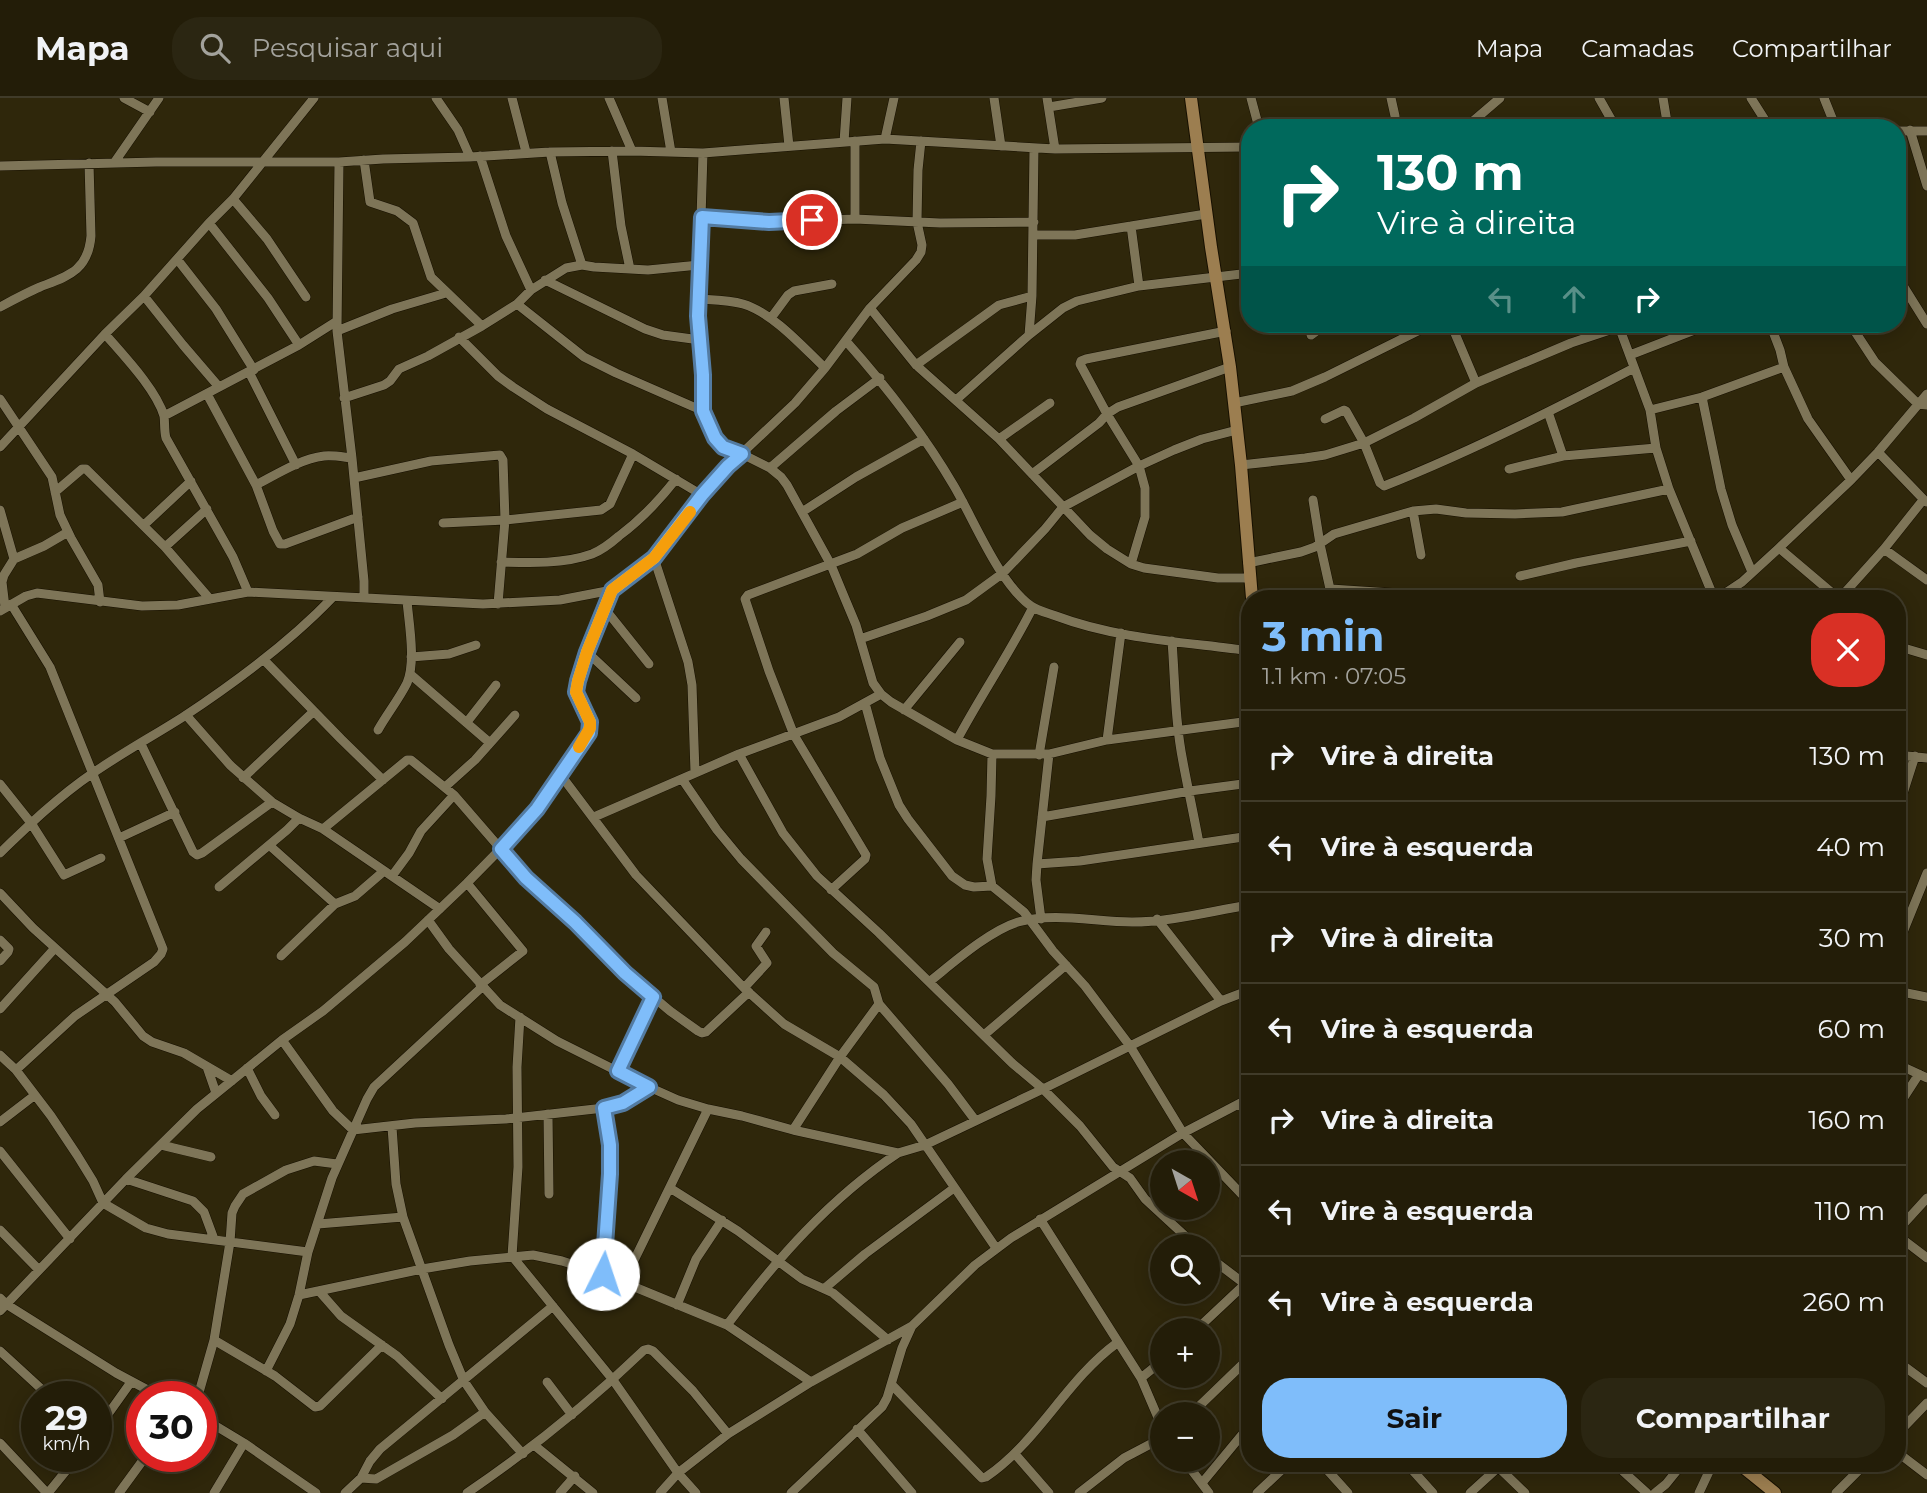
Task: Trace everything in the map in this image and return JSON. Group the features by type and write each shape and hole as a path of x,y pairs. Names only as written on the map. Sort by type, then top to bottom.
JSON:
{"street":[{"path":"124,98 150,112"},
{"path":"114,163 159,98"},
{"path":"0,447 233,199 314,98"},
{"path":"436,98 475,157 531,290"},
{"path":"512,98 526,152"},
{"path":"609,98 632,150"},
{"path":"662,98 671,152"},
{"path":"785,98 789,146"},
{"path":"844,142 847,98"},
{"path":"885,139 894,98"},
{"path":"994,98 1001,146"},
{"path":"1055,149 1048,102 1102,98"},
{"path":"1191,98 1206,214 1226,331 1241,465 1251,590"},
{"path":"1251,98 1257,119"},
{"path":"1391,98 1394,119"},
{"path":"1476,119 1500,98"},
{"path":"1599,98 1611,119"},
{"path":"1663,98 1666,119"},
{"path":"1751,98 1764,119"},
{"path":"1824,98 1832,119"},
{"path":"1906,131 1927,131"},
{"path":"1910,131 1927,186"},
{"path":"0,166 339,162 475,157 526,152 632,150 703,153 885,139 1055,149 1241,147"},
{"path":"855,141 855,219"},
{"path":"5,607 37,593 142,606 178,605 248,592 498,604 560,600 612,590 654,558 702,495 728,466 795,403 870,309 916,260 922,245 917,222 921,141"},
{"path":"1029,335 1034,148"},
{"path":"612,151 621,226 630,269"},
{"path":"550,152 562,203 582,265"},
{"path":"703,153 698,299 703,411 715,438 723,447 770,468 780,477 831,565 860,639 867,668 881,694 957,740 992,754 1044,754 1107,740 1241,722"},
{"path":"364,160 370,202 397,211 412,223 435,282 482,326"},
{"path":"339,162 337,326 364,598"},
{"path":"0,307 78,270 90,246 89,163"},
{"path":"233,199 267,239 306,297"},
{"path":"1033,235 1075,235 1206,214"},
{"path":"702,217 769,222 855,219 1034,222"},
{"path":"209,223 268,298 299,345"},
{"path":"1131,226 1139,285"},
{"path":"177,259 216,309 251,371 296,465"},
{"path":"344,398 390,381 399,369 482,326 566,268 582,265 663,269 699,265"},
{"path":"956,400 1029,335 1077,301 1139,285 1241,274"},
{"path":"545,280 645,329 663,335 700,340"},
{"path":"771,318 794,291 832,284"},
{"path":"1906,290 1927,324"},
{"path":"164,416 337,326 446,293"},
{"path":"144,296 219,387"},
{"path":"916,365 993,309 1032,296"},
{"path":"698,299 742,303 771,318 825,368"},
{"path":"517,304 584,357 703,411"},
{"path":"870,309 916,365 999,439 1090,535 1107,549 1131,564 1144,568 1199,576 1249,578"},
{"path":"1131,564 1145,517 1145,488 1139,466 1107,414 1080,364 1081,361 1226,331"},
{"path":"1234,403 1292,391 1414,333"},
{"path":"1455,333 1476,383"},
{"path":"1241,465 1315,457 1364,443 1476,383 1599,333"},
{"path":"1621,333 1650,410 1669,489 1712,590"},
{"path":"1630,355 1680,333"},
{"path":"1773,333 1784,366 1808,419 1850,480"},
{"path":"1856,333 1874,362 1922,405"},
{"path":"105,334 150,391 164,416 166,438 207,509 248,592"},
{"path":"460,337 498,376 513,387 547,409 633,454 702,495"},
{"path":"846,341 880,378 924,439 1003,573 1022,598 1033,607 1106,632 1241,650"},
{"path":"1650,410 1702,397 1784,366"},
{"path":"1032,474 1107,414 1132,401 1230,367"},
{"path":"1325,419 1345,410 1364,443 1380,483 1384,486 1443,463 1634,368"},
{"path":"770,468 804,436 880,378"},
{"path":"207,394 256,485 280,544 358,517"},
{"path":"1727,590 1779,548 1850,480 1922,405 1927,394"},
{"path":"1702,397 1721,489 1732,525 1752,572"},
{"path":"0,399 52,477 60,515 98,584 100,602"},
{"path":"999,439 1050,403"},
{"path":"1548,412 1563,456"},
{"path":"860,639 966,600 1003,573 1063,507 1139,466 1202,439 1237,430"},
{"path":"802,512 856,477 924,439"},
{"path":"1509,469 1563,456 1657,448"},
{"path":"1847,590 1925,502 1878,452"},
{"path":"443,523 505,520 605,509 610,504 633,454"},
{"path":"354,478 431,461 500,455 503,460 505,520 498,604"},
{"path":"256,485 316,457 352,458"},
{"path":"55,492 82,469 86,469 107,492 144,524 209,598"},
{"path":"501,562 533,563 578,558 595,553 642,519 676,479"},
{"path":"144,524 191,481"},
{"path":"1248,563 1301,552 1334,534 1413,510 1515,514 1562,512 1669,489"},
{"path":"1313,500 1330,590"},
{"path":"831,890 865,859 866,855 794,735 744,599 748,595 857,554 902,528 963,502"},
{"path":"165,547 207,509"},
{"path":"0,510 14,559"},
{"path":"1413,510 1421,555"},
{"path":"16,1070 64,1025 154,962 163,949 50,667 5,607 2,582 14,559 68,532"},
{"path":"1520,576 1691,541"},
{"path":"1779,548 1829,590"},
{"path":"1885,549 1927,580"},
{"path":"654,558 688,662 692,685 695,772"},
{"path":"129,1381 2,1304 40,1270 197,1109 282,1040 323,1011 405,942 501,849 537,809 589,733 590,722 576,692 587,652 612,590"},
{"path":"0,853 31,823 93,773 186,715 264,660 332,597"},
{"path":"378,730 410,674 407,601"},
{"path":"957,740 1033,607"},
{"path":"605,609 649,664"},
{"path":"1107,740 1121,634"},
{"path":"1172,641 1178,730 1199,843"},
{"path":"904,710 960,642"},
{"path":"411,657 449,654 475,645"},
{"path":"1906,649 1927,655"},
{"path":"587,652 636,698"},
{"path":"264,660 383,780"},
{"path":"1041,919 1036,880 1044,754 1054,667"},
{"path":"410,674 490,743"},
{"path":"467,722 496,685"},
{"path":"594,817 739,754 839,717 881,694"},
{"path":"865,703 880,758 899,805 908,819 952,876 965,885 992,886"},
{"path":"243,778 314,711"},
{"path":"186,715 243,778 272,802 323,829 440,909"},
{"path":"445,787 515,715"},
{"path":"141,744 193,852 197,855 272,802"},
{"path":"739,754 783,832 800,856 831,890 1043,1089 1080,1126 1113,1167 1130,1178 1145,1199 1183,1234"},
{"path":"992,754 987,859 992,886 1030,920 1103,1008 1130,1046 1183,1133 1241,1194"},
{"path":"1906,756 1927,758"},
{"path":"1906,784 1915,756"},
{"path":"323,829 407,760 411,760 454,795 526,878 575,922 625,973 670,1011 702,1033 746,990 767,963 756,946 766,932"},
{"path":"559,774 636,875 746,990 784,1024 840,1057 900,1111 996,1248"},
{"path":"682,779 717,830 741,859 833,953 874,987 879,1004 948,1084 975,1120"},
{"path":"0,784 31,823 64,875 101,858"},
{"path":"1042,817 1241,784"},
{"path":"281,956 335,904 355,896 388,874 409,853 421,831 454,795"},
{"path":"119,838 175,812"},
{"path":"219,887 299,817"},
{"path":"1037,864 1080,861 1241,837"},
{"path":"269,845 335,904"},
{"path":"1906,925 1927,873"},
{"path":"266,1371 287,1332 337,1164 374,1087 481,986 523,951 467,883"},
{"path":"0,893 33,928 115,1002 144,1036 152,1042 184,1053 232,1081"},
{"path":"929,982 963,955 1017,923 1041,919 1133,922 1241,906"},
{"path":"1157,919 1221,1001"},
{"path":"428,920 449,949 500,1005 557,1041 649,1087 708,1109 898,1153"},
{"path":"0,940 9,949 0,961"},
{"path":"1,1007 55,948"},
{"path":"984,1035 1066,965"},
{"path":"1906,992 1927,996"},
{"path":"727,1325 810,1225 876,1168 898,1153 925,1144 1241,993"},
{"path":"618,1071 653,997"},
{"path":"793,1130 840,1057 879,1004"},
{"path":"520,1017 517,1067 518,1167 512,1256 613,1380 678,1473 696,1493"},
{"path":"282,1040 333,1111 353,1130 415,1123 519,1118 604,1108 623,1103 649,1087"},
{"path":"0,1055 16,1070 77,1155 103,1203 146,1228 168,1234 309,1252"},
{"path":"207,1067 216,1094"},
{"path":"247,1068 261,1096 275,1115"},
{"path":"1906,1068 1923,1076 1906,1097"},
{"path":"0,1122 35,1095"},
{"path":"660,1493 678,1473 728,1434 811,1382 912,1326 996,1248 1183,1133 1240,1104"},
{"path":"603,1274 610,1174 610,1145 604,1108"},
{"path":"623,1283 708,1109"},
{"path":"548,1114 549,1195"},
{"path":"392,1127 396,1184 403,1217 449,1345 464,1381 485,1412 523,1454"},
{"path":"161,1146 211,1157"},
{"path":"0,1152 70,1239"},
{"path":"202,1381 214,1340 232,1213 243,1195 302,1164 314,1161 337,1164"},
{"path":"126,1179 193,1201 204,1212 214,1238"},
{"path":"670,1188 722,1220 802,1279 833,1293 888,1340"},
{"path":"825,1288 865,1254 954,1188"},
{"path":"1906,1222 1927,1198"},
{"path":"318,1224 403,1217"},
{"path":"1040,1219 1141,1378 1151,1402"},
{"path":"677,1305 696,1259 722,1220"},
{"path":"0,1230 40,1270"},
{"path":"1906,1240 1927,1258"},
{"path":"299,1295 422,1269 533,1255 603,1274 727,1325 811,1382"},
{"path":"1220,1265 1241,1281"},
{"path":"318,1291 341,1316 397,1356 442,1399"},
{"path":"1210,1318 1241,1291"},
{"path":"345,1493 361,1478 380,1450 553,1306"},
{"path":"793,1492 881,1407 892,1385 902,1348 912,1326"},
{"path":"214,1340 266,1371 316,1407 382,1345"},
{"path":"892,1385 982,1478 992,1474 1015,1454 1098,1357 1117,1343"},
{"path":"467,1493 572,1415 643,1350 653,1351 693,1391 728,1434"},
{"path":"0,1351 33,1381"},
{"path":"1203,1402 1241,1366"},
{"path":"1906,1368 1927,1383"},
{"path":"1141,1378 1150,1371"},
{"path":"547,1382 572,1415"},
{"path":"112,1409 126,1389"},
{"path":"1906,1425 1927,1403"},
{"path":"361,1478 376,1479 485,1412"},
{"path":"217,1427 309,1491"},
{"path":"857,1429 912,1493"},
{"path":"1202,1483 1241,1436"},
{"path":"0,1443 48,1493 65,1472"},
{"path":"214,1493 244,1443"},
{"path":"1079,1493 1124,1458 1150,1444"},
{"path":"534,1445 593,1493"},
{"path":"1015,1454 1049,1493"},
{"path":"1906,1459 1927,1475"},
{"path":"119,1493 134,1472"},
{"path":"1193,1472 1209,1493"},
{"path":"1261,1492 1280,1472"},
{"path":"1329,1472 1348,1493"},
{"path":"1414,1472 1433,1493"},
{"path":"1470,1493 1491,1472"},
{"path":"1506,1472 1525,1493"},
{"path":"1624,1472 1647,1493"},
{"path":"1654,1493 1676,1472"},
{"path":"1699,1493 1709,1472"},
{"path":"1749,1472 1775,1493"},
{"path":"1836,1493 1857,1472"},
{"path":"561,1493 575,1476"}],"slow traffic":[{"path":"579,747 589,733 590,722 576,692 578,681 612,590 654,558 690,512"}],"route":[{"path":"603,1274 610,1174 610,1145 604,1108 634,1098 649,1087 618,1071 653,997 526,878 501,849 537,809 589,733 590,722 576,692 587,652 612,590 654,558 702,495 742,454 723,447 715,438 703,411 698,316 702,217 769,222 812,220"}]}
